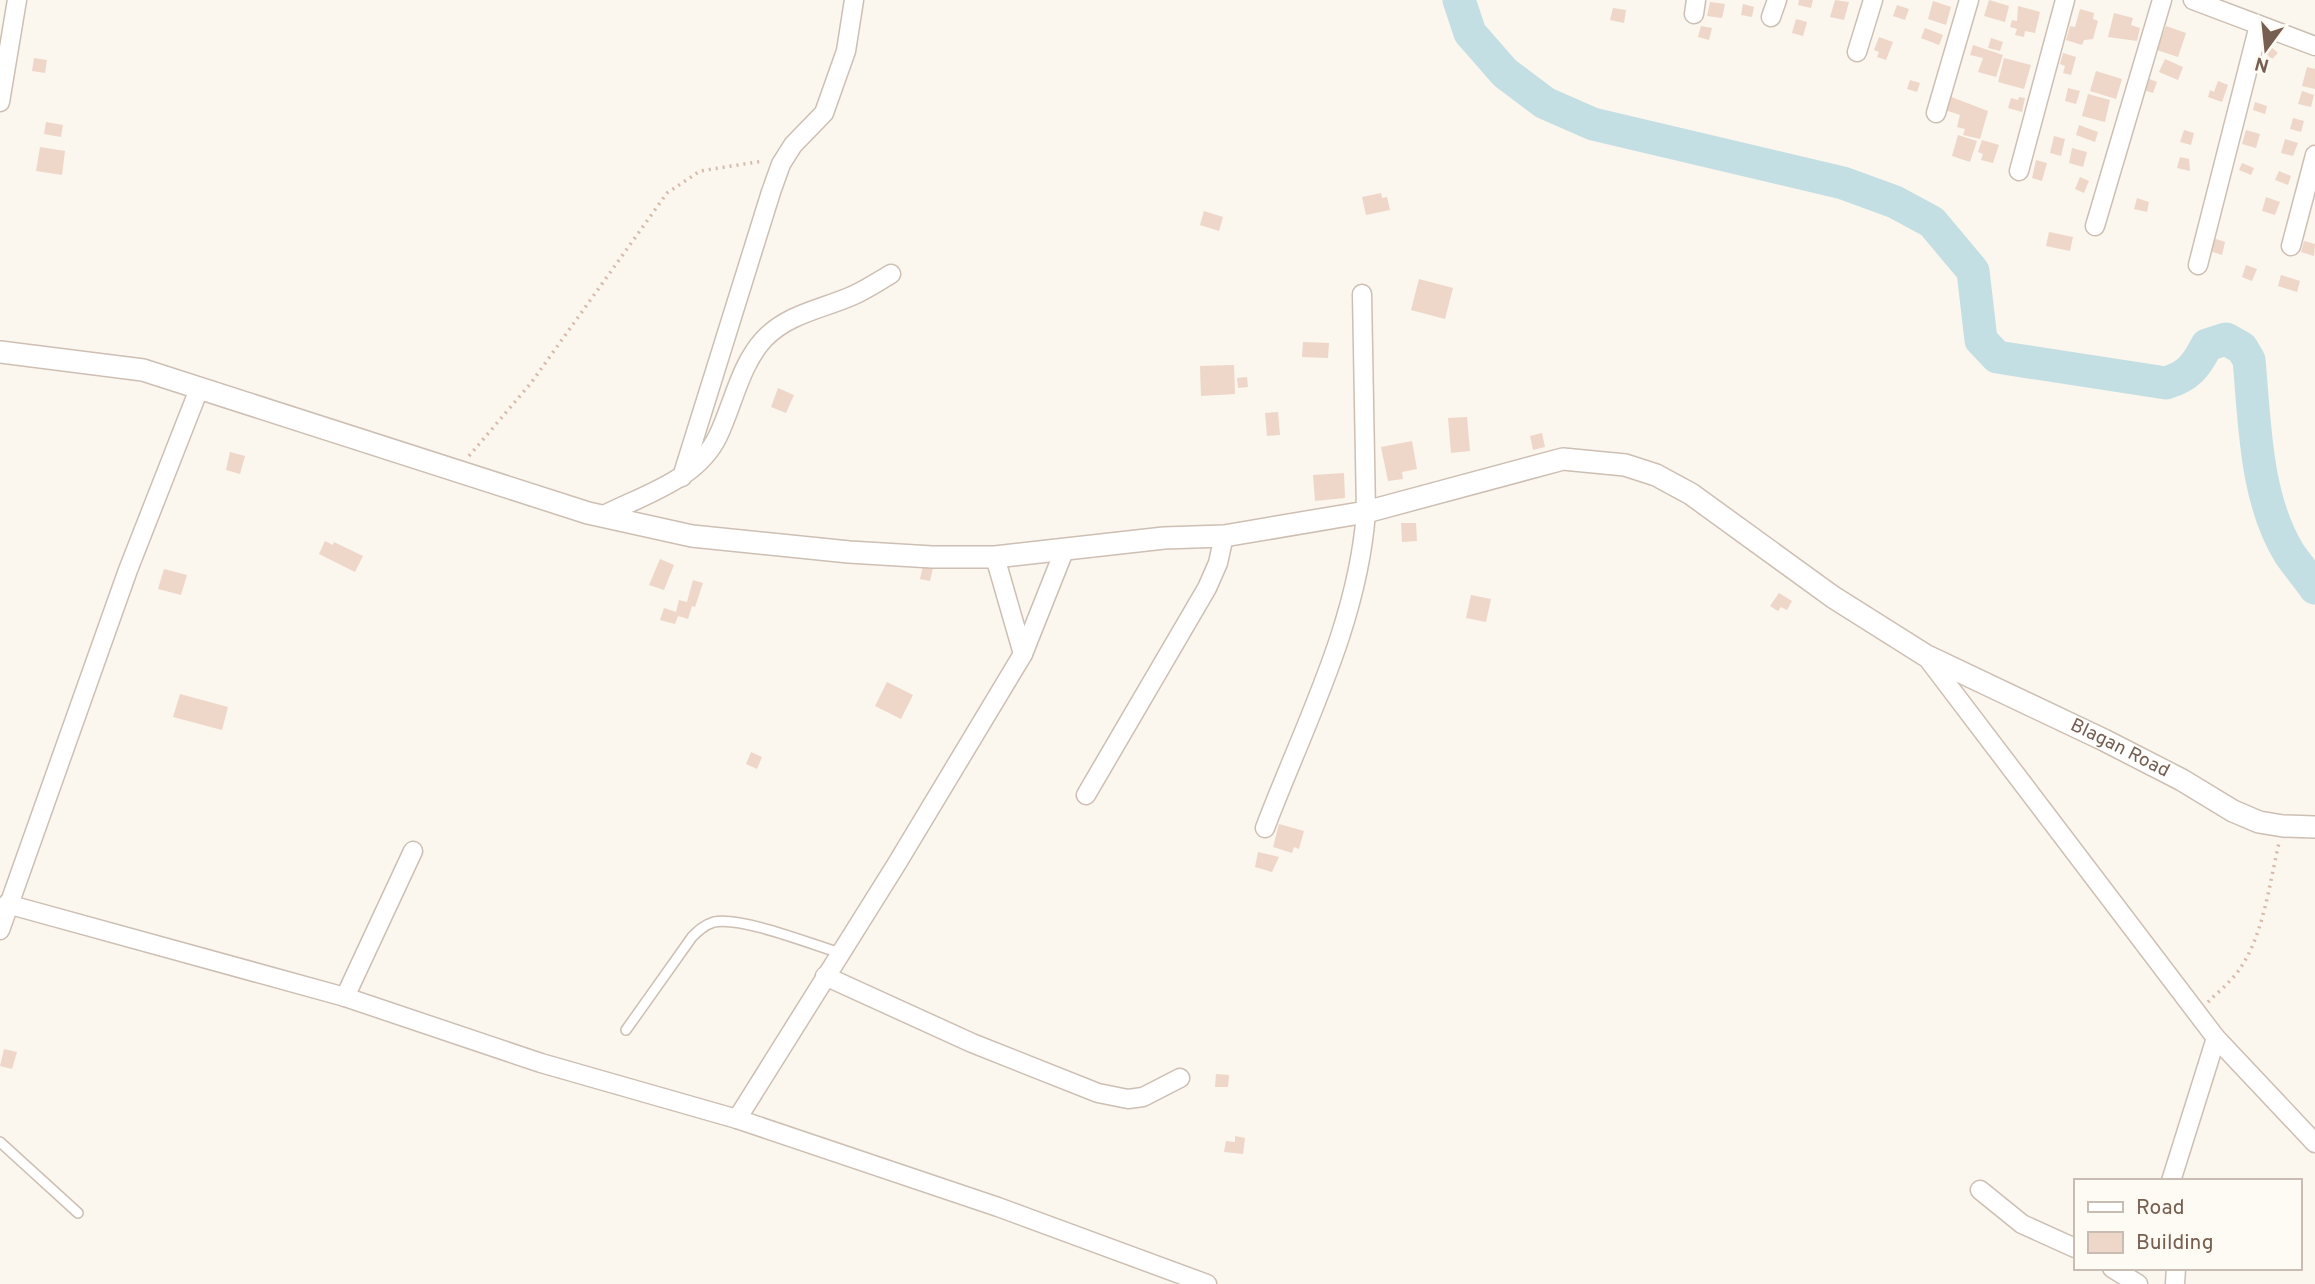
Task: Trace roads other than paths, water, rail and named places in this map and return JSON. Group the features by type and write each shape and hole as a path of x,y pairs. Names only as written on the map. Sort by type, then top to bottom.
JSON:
{"street":[{"path":"0,102 17,0"},
{"path":"682,477 771,191 793,145 824,113 846,51 854,0"},
{"path":"1857,52 1873,0"},
{"path":"1936,113 1969,0"},
{"path":"2019,171 2065,0"},
{"path":"2095,226 2162,0"},
{"path":"2193,0 2315,46"},
{"path":"2198,265 2259,25"},
{"path":"2291,246 2315,155"},
{"path":"602,516 682,477 699,462 717,438 750,361 763,340 784,323 817,307 854,295 891,274"},
{"path":"1265,828 1344,628 1362,558 1366,512 1362,294"},
{"name":"Blagan Road","path":"0,352 120,365 602,516 692,536 863,553 995,557 1164,538 1224,536 1366,512 1563,459 1625,466 1656,475 1691,494 1833,597 1925,655 2104,740 2232,811 2259,822 2283,827 2315,827"},
{"path":"0,930 7,904 128,570 199,389"},
{"path":"1086,795 1207,588 1218,563 1224,536"},
{"path":"737,1119 1023,654 1064,551"},
{"path":"995,557 1023,654"},
{"path":"1925,655 2196,1013 2216,1038 2315,1143"},
{"path":"345,997 413,851"},
{"path":"7,904 345,997 541,1063 737,1119 998,1207 1207,1284"},
{"path":"825,976 961,1039 1115,1098 1135,1098 1180,1078"},
{"path":"2172,1179 2216,1038"},
{"path":"1980,1190 2022,1224 2074,1248"},
{"path":"2115,1270 2137,1284"}],"lane":[{"path":"626,1030 692,937 702,927 715,922 747,925 840,953"},
{"path":"0,1142 78,1213"}],"waterway":[{"path":"1459,0 1470,33 1505,73 1545,103 1593,124 1843,183 1895,202 1932,222 1973,271 1981,340 1997,357 2166,383 2191,369 2207,345 2226,339 2242,348 2249,360 2258,459 2269,508 2289,553 2315,588"}]}
